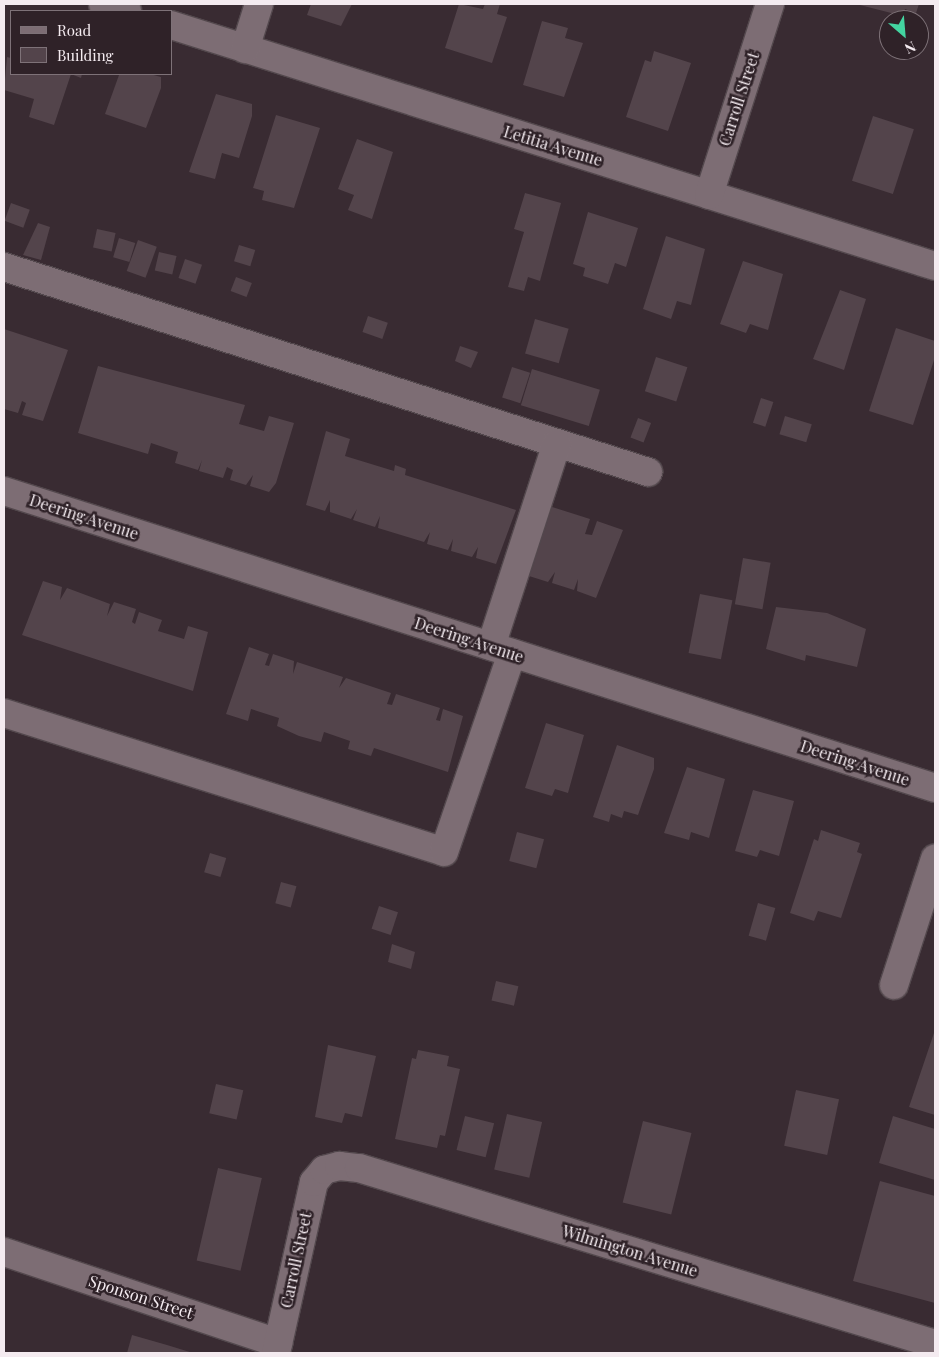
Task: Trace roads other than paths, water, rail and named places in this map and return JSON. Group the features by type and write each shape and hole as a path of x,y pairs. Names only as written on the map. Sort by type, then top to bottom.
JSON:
{"street":[{"path":"103,4 124,10"},
{"path":"245,49 259,4"},
{"name":"Carroll Street","path":"708,194 770,4"},
{"name":"Letitia Avenue","path":"172,25 935,266"},
{"path":"4,267 648,472"},
{"path":"4,712 444,852 557,443"},
{"name":"Deering Avenue","path":"4,491 935,788"},
{"path":"894,985 935,859"},
{"name":"Wilmington Avenue","path":"324,1170 359,1168 935,1344"},
{"name":"Carroll Street","path":"277,1348 309,1196 324,1170"},
{"name":"Sponson Street","path":"4,1252 277,1348"}]}
